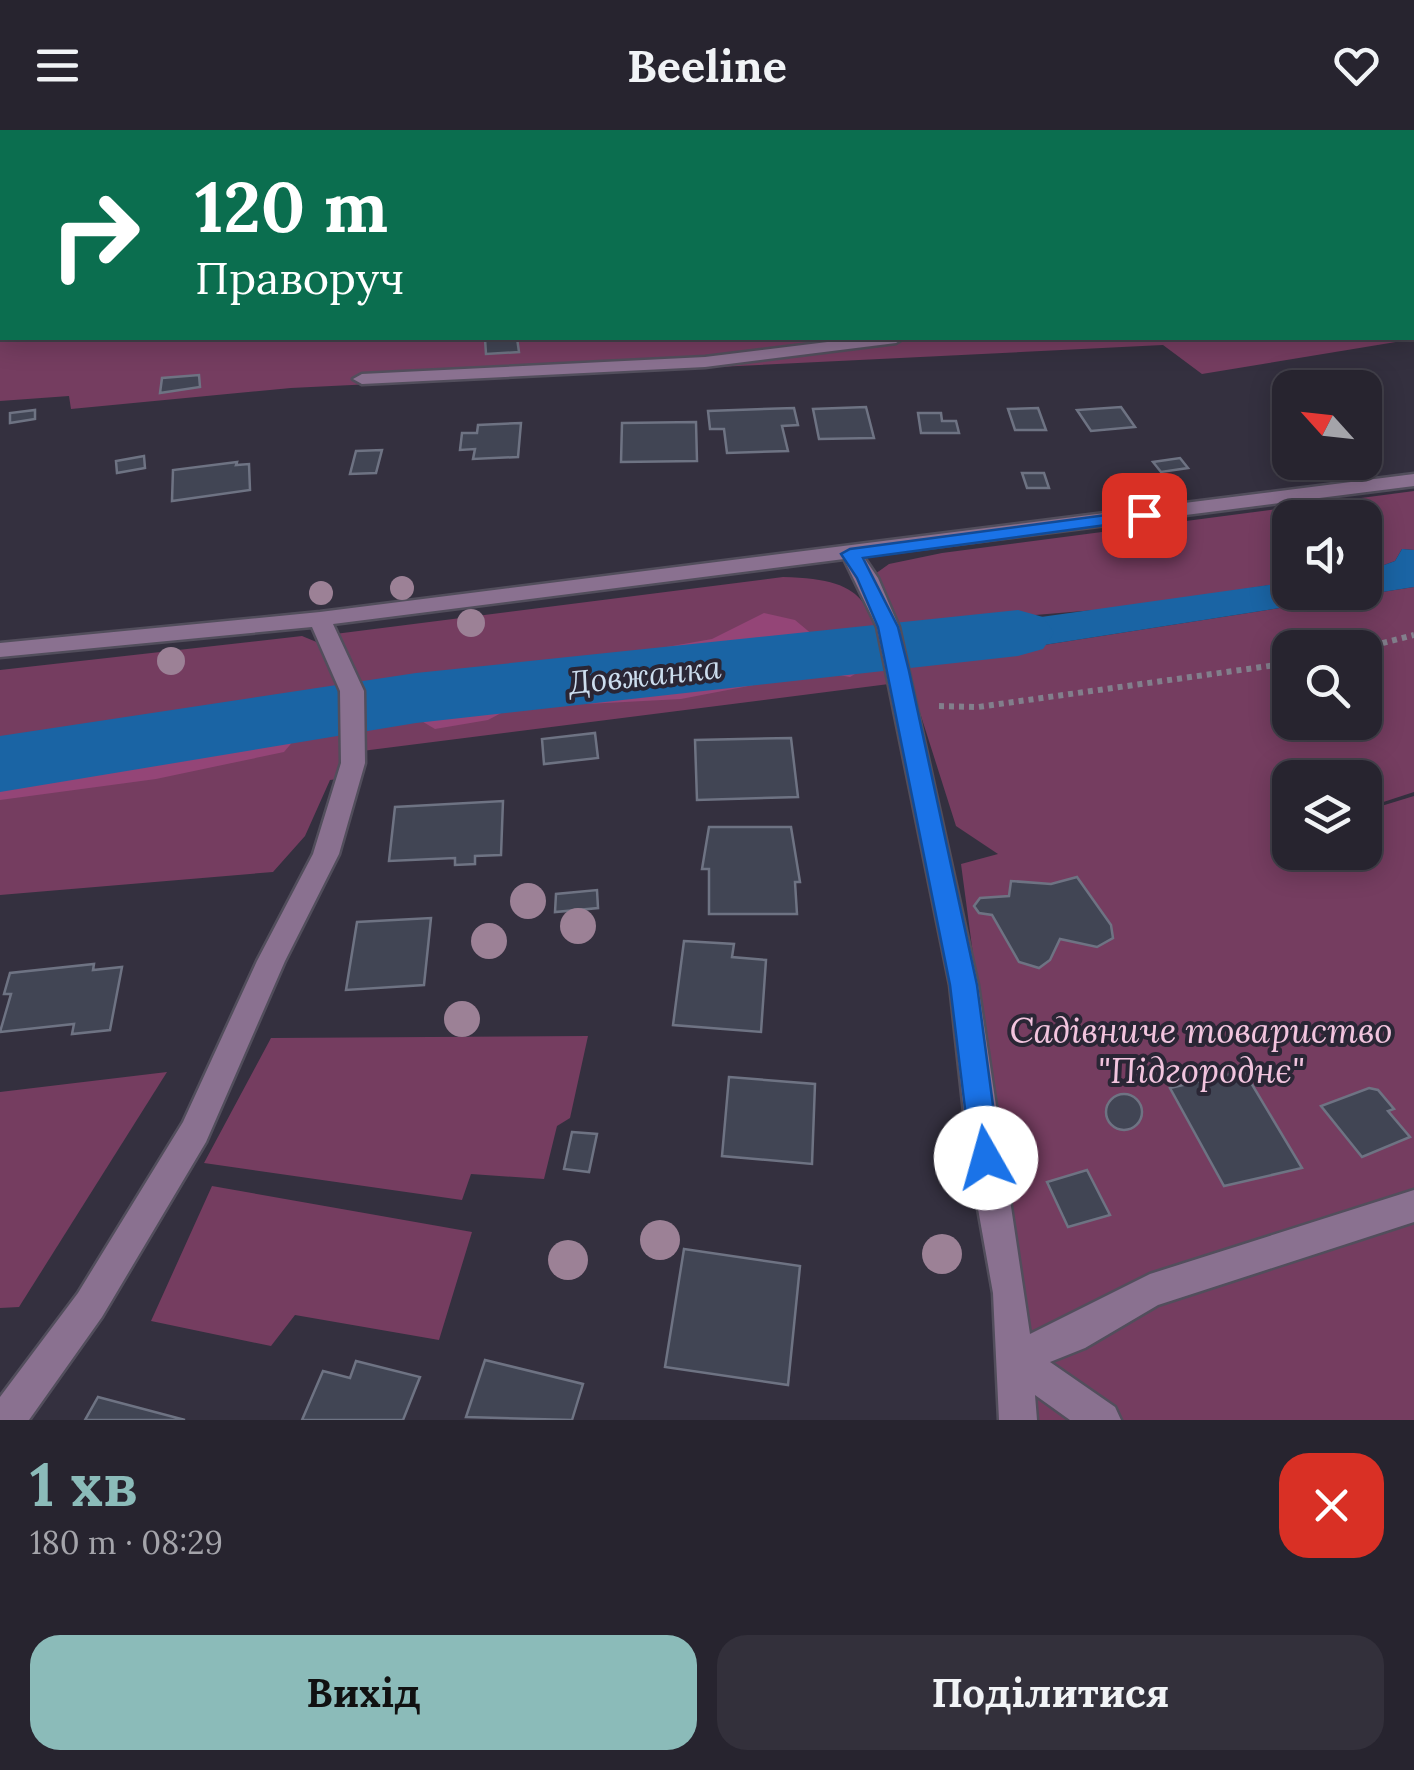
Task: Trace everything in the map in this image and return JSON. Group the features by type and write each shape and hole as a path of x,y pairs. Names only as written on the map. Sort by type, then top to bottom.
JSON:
{"street":[{"path":"362,380 704,362 830,341"},
{"path":"0,650 320,619 1414,480"},
{"path":"850,554 867,578 888,627 964,985 986,1158 1010,1293 1018,1420"},
{"path":"6,1420 90,1305 196,1132 271,960 326,854 351,777 352,691 320,619"},
{"path":"1014,1358 1072,1335 1150,1291 1414,1206"},
{"path":"1014,1358 1102,1420"}],"path":[{"path":"1382,643 1414,635"},
{"path":"905,705 978,708 1272,666"}],"green space":[{"path":"0,340 1408,340 1202,374 1163,345 291,388 71,409 69,396 0,401"},
{"path":"1414,491 1414,550 1402,549 1395,561 1382,566 1382,500 1345,500"},
{"path":"1272,510 1272,585 1119,608 1035,615 1013,624 899,636 875,574 889,564 942,553"},
{"path":"783,577 835,584 852,591 863,602 877,635 889,684 354,752 351,777 330,780 305,836 273,872 0,895 0,670 302,636 331,648 327,635"},
{"name":"Садівниче товариство \"Підгороднє\"","path":"1414,587 1414,792 1382,802 1382,760 1272,760 1272,870 1382,870 1382,806 1414,796 1414,1420 1035,1420 961,864 998,854 956,826 901,653 1031,647 1272,609 1382,610 1382,592"},
{"path":"588,1036 570,1118 557,1126 544,1179 471,1174 462,1200 204,1163 271,1038"},
{"path":"167,1072 19,1307 0,1308 0,1092"},
{"path":"212,1186 472,1232 439,1340 295,1315 271,1346 151,1321"}],"shaded area":[{"path":"764,613 795,620 819,640 854,644 870,665 850,677 821,672 681,699 587,704 578,693 621,655 712,639"},
{"path":"498,683 529,698 488,720 435,729 408,713 446,687"},
{"path":"300,733 284,752 156,779 0,800 0,775"}],"water":[{"path":"1402,549 1414,550 1414,587 1382,592 1382,566 1395,561"},
{"path":"1272,585 1272,609 1031,647 911,650 906,636"}],"building":[{"path":"485,340 517,340 519,352 486,354"},
{"path":"199,375 200,387 160,393 162,378"},
{"path":"866,407 874,438 819,439 813,409"},
{"path":"1121,407 1135,427 1091,431 1077,410"},
{"path":"794,408 798,425 782,426 788,451 727,453 724,429 710,429 708,411"},
{"path":"1038,408 1046,430 1015,430 1008,409"},
{"path":"35,410 35,419 10,423 10,413"},
{"path":"918,413 941,413 942,421 956,421 959,433 921,433"},
{"path":"696,422 697,461 621,462 622,423"},
{"path":"521,423 518,457 473,459 475,449 460,450 462,433 477,433 478,425"},
{"path":"382,450 376,473 350,474 356,451"},
{"path":"144,456 145,468 117,473 116,461"},
{"path":"1180,458 1188,468 1161,472 1153,462"},
{"path":"237,462 236,465 249,464 250,490 172,501 173,470"},
{"path":"1022,473 1044,473 1049,488 1027,488"},
{"path":"595,733 598,758 544,764 542,739"},
{"path":"791,738 798,797 697,800 695,740"},
{"path":"503,801 501,855 475,856 475,864 455,865 455,858 389,861 395,807"},
{"path":"709,827 791,827 800,882 795,882 797,914 709,914 709,869 702,869"},
{"path":"1077,877 1111,925 1113,938 1097,947 1060,939 1050,960 1039,968 1019,962 992,915 979,913 974,906 980,898 1009,896 1011,881 1051,884"},
{"path":"597,890 598,908 555,912 556,894"},
{"path":"431,918 424,985 346,990 357,922"},
{"path":"684,941 734,944 732,957 766,960 761,1032 673,1025"},
{"path":"94,964 93,970 122,967 110,1030 72,1034 74,1024 0,1032 11,994 4,994 10,973"},
{"path":"1244,1071 1302,1168 1224,1186 1170,1088"},
{"path":"729,1077 815,1084 812,1164 722,1156"},
{"path":"1369,1088 1378,1090 1394,1109 1388,1111 1410,1137 1362,1157 1321,1106"},
{"path":"1124,1094 1137,1099 1142,1112 1137,1125 1124,1130 1111,1125 1106,1112 1111,1099"},
{"path":"572,1132 597,1134 589,1172 564,1169"},
{"path":"1087,1170 1110,1215 1068,1227 1047,1182"},
{"path":"684,1249 800,1266 788,1385 665,1367"},
{"path":"485,1360 583,1384 572,1420 466,1417"},
{"path":"356,1361 420,1377 403,1420 302,1420 323,1371 350,1378"},
{"path":"98,1397 185,1420 85,1420"}],"waterway":[{"name":"Довжанка","path":"0,764 416,698 1018,633"}],"route":[{"path":"986,1158 964,985 898,671 888,627 867,578 850,554 1144,515"}]}
